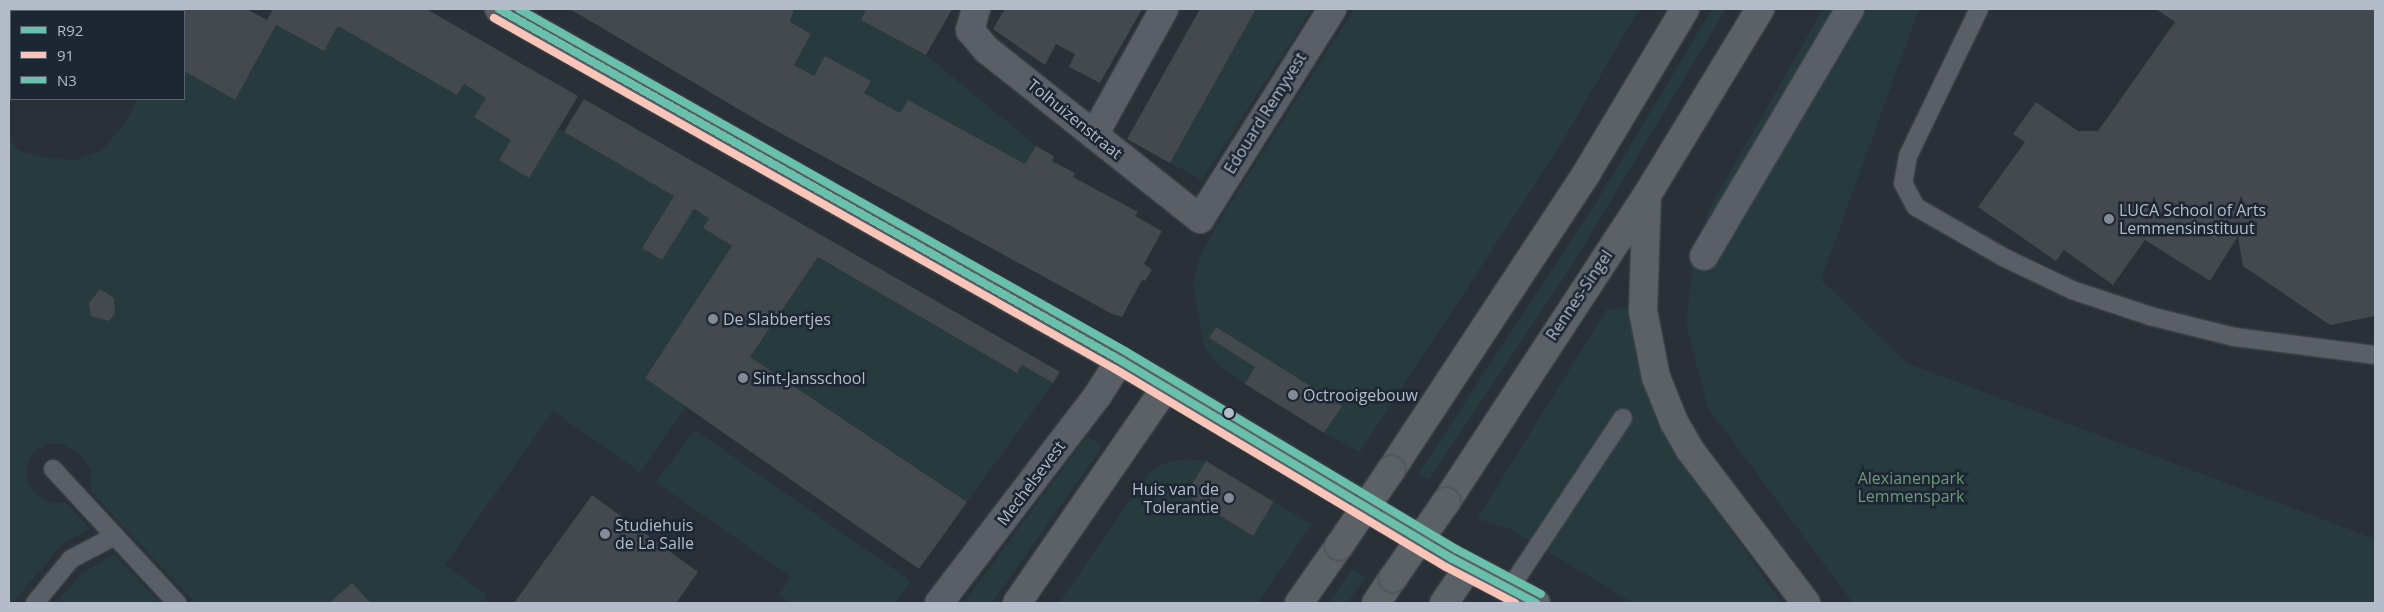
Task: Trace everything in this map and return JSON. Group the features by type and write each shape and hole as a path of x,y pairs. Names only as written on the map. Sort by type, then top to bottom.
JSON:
{"main road":[{"path":"1299,603 1391,470 1586,174 1684,9"},
{"name":"Rennes-Singel","path":"1376,603 1446,502 1646,194 1760,9"},
{"path":"1646,194 1643,311 1656,377 1674,422 1690,450 1806,603"},
{"path":"1017,603 1166,387 1468,568 1536,603"},
{"path":"1444,603 1468,568"}],"street":[{"name":"Tolhuizenstraat","path":"976,9 970,30 986,50 1200,219"},
{"path":"1094,135 1164,9"},
{"name":"Edouard Remyvest","path":"1200,219 1332,9"},
{"path":"1704,256 1850,9"},
{"path":"503,10 1166,387"},
{"name":"Mechelsevest","path":"938,603 1098,395 1120,360"}],"lane":[{"path":"1979,9 1908,156 1903,183 1916,207 2013,262 2072,290 2150,316 2235,337 2375,355"},
{"path":"1510,588 1623,418"},
{"path":"53,469 177,603"},
{"path":"35,603 71,559 115,536"}],"green space":[{"path":"794,9 866,9 861,20 926,55 1036,146 1025,164 908,100 900,113 864,93 871,81 825,56 814,76 794,65 811,34 790,22"},
{"path":"1256,9 1312,9 1202,180 1170,163"},
{"path":"1354,9 1639,9 1558,149 1360,452 1324,433 1341,406 1216,327 1209,338 1255,367 1245,384 1215,362 1204,346 1193,286 1199,258 1223,215"},
{"path":"1712,9 1726,9 1571,267 1429,480 1418,474 1599,198"},
{"name":"Alexianenpark Lemmenspark","path":"1823,9 1919,9 1821,280 1907,363 2375,539 2375,603 1853,603 1708,408 1686,325 1693,262 1709,209"},
{"path":"276,25 324,51 338,26 427,77 464,84 486,98 474,117 511,140 500,160 529,178 558,129 674,196 642,248 661,260 694,209 709,218 703,228 732,246 645,377 687,405 640,472 553,411 445,565 487,595 481,603 371,603 352,583 329,603 195,603 90,491 91,469 80,454 62,444 48,444 33,452 26,467 28,484 37,496 53,503 67,503 90,529 63,543 13,603 9,603 9,139 18,150 46,158 76,160 102,150 122,128 137,100 185,100 185,72 235,100"},
{"path":"818,257 1017,373 1022,365 1053,383 967,502 750,357"},
{"path":"1631,308 1637,359 1651,402 1678,456 1782,603 1633,603 1510,529 1477,519 1607,309"},
{"path":"695,430 911,581 895,603 791,603 779,595 791,577 656,482"},
{"path":"1087,436 1103,446 992,603 963,603"},
{"path":"1190,459 1206,461 1185,495 1252,536 1274,502 1312,524 1258,603 1059,603 1150,471 1170,461"},
{"path":"114,554 160,603 56,603 80,575"},
{"path":"1352,569 1366,577 1347,603 1329,603"}],"building":[{"path":"70,9 246,9 267,20 273,9 426,9 578,96 529,178 499,160 511,140 474,117 486,98 464,84 457,95 338,26 324,51 276,25 235,100 185,72 185,10"},
{"path":"570,9 794,9 790,22 811,34 794,65 814,76 825,56 871,81 864,93 900,113 908,100 1025,164 1036,146 1054,156 1052,161 1075,173 1073,177 1138,212 1135,216 1162,231 1144,264 1152,270 1145,281 1142,280 1122,317 1112,314 762,123"},
{"path":"866,9 952,9 926,55 861,20"},
{"path":"1005,9 1142,9 1100,83 1069,67 1075,54 1056,44 1045,65 993,29"},
{"path":"1200,9 1256,9 1170,163 1127,139"},
{"path":"2156,9 2375,9 2375,316 2330,325 2243,266 2238,236 2210,281 2145,240 2113,285 2064,250 2056,261 1978,207 2025,142 2013,134 2036,102 2078,131 2098,131 2175,22"},
{"name":"Sint-Jansschool","path":"584,99 1060,372 1053,383 1022,365 1017,373 818,257 750,357 967,502 919,569 645,378 732,246 703,228 709,218 694,209 662,260 642,248 674,196 564,132"},
{"path":"100,289 114,298 115,313 109,321 91,316 89,303"},
{"name":"Octrooigebouw","path":"1216,327 1342,406 1324,433 1245,384 1255,367 1209,338"},
{"name":"Huis van de Tolerantie","path":"1206,461 1274,502 1253,536 1185,495"},
{"name":"Studiehuis de La Salle","path":"592,495 698,572 676,603 514,603"},
{"path":"352,583 371,603 329,603"}],"transit line":[{"name":"R92","path":"499,9 1120,360 1451,558 1536,603"},
{"name":"N3","path":"519,9 1125,351 1456,549 1541,594"},
{"name":"91","path":"494,18 1115,369 1446,567 1515,603"}],"place":[{"name":"LUCA School of Arts Lemmensinstituut","path":"2109,219"},
{"name":"De Slabbertjes","path":"713,319"},
{"name":"Sint-Jansschool","path":"743,378"},
{"name":"Octrooigebouw","path":"1293,395"},
{"name":"Huis van de Tolerantie","path":"1229,498"},
{"name":"Studiehuis de La Salle","path":"605,534"}]}
